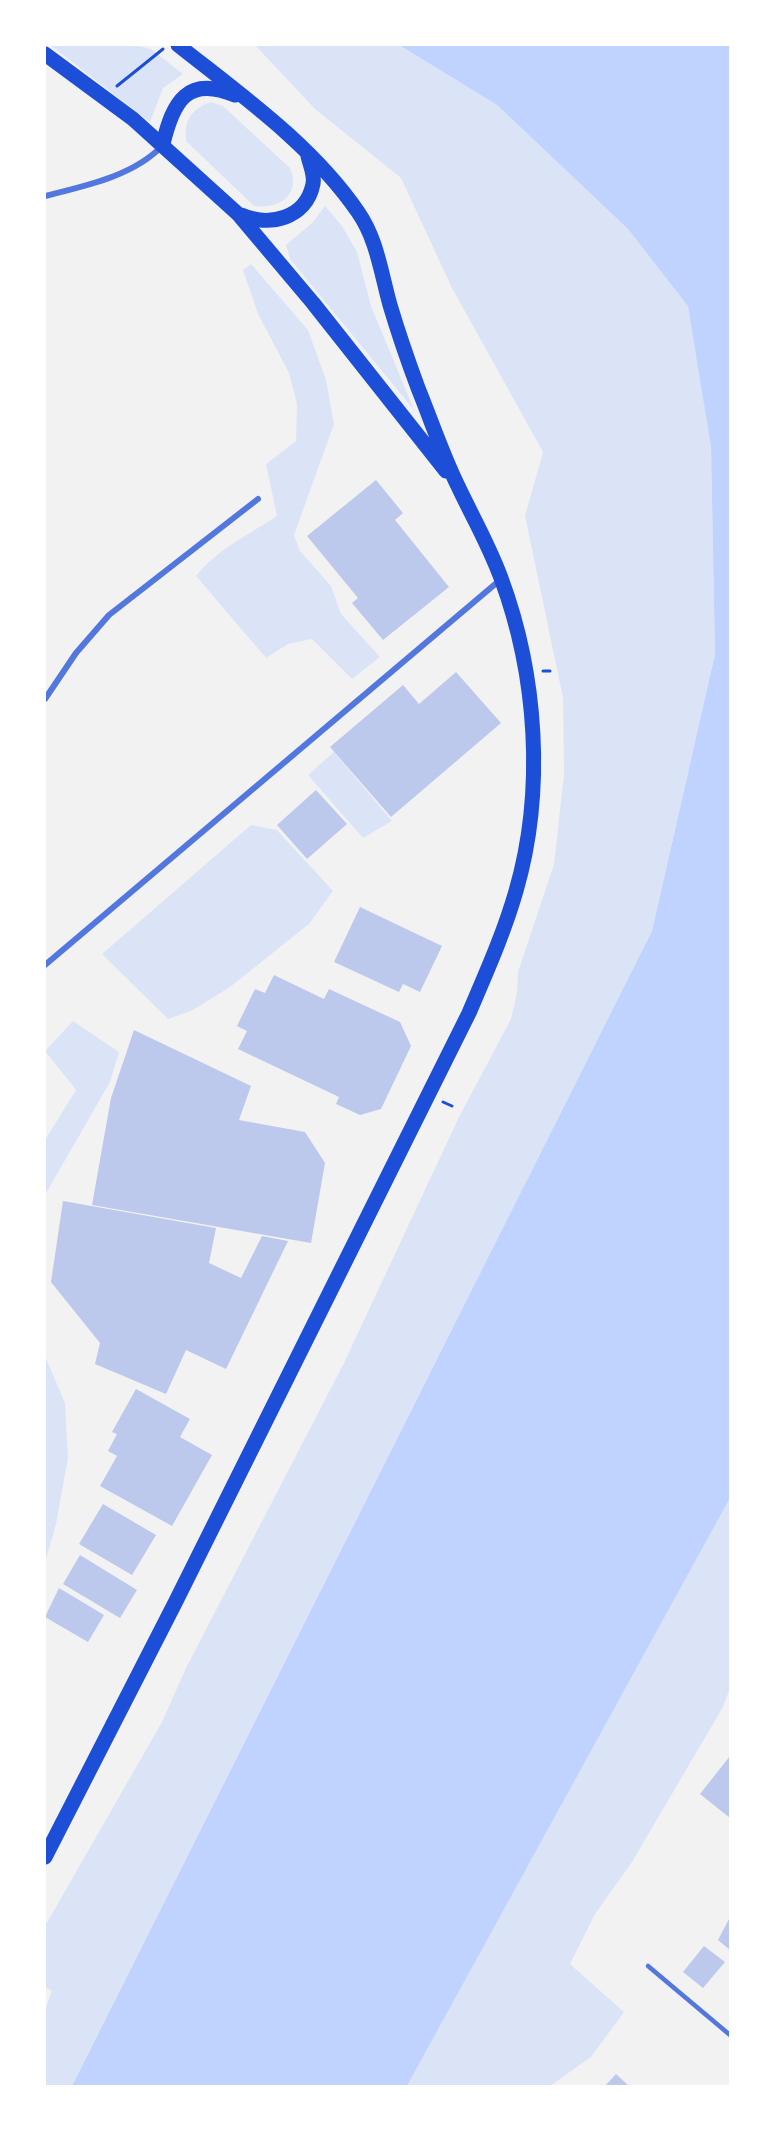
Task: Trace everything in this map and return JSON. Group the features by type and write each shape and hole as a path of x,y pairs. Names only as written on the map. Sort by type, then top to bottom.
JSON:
{"main road":[{"path":"45,1857 459,1032 499,941 517,889 528,831 533,755 526,672 518,629 501,579 485,540 457,485 407,356 370,234 348,198 307,155 247,100 178,45"},
{"path":"45,54 163,144 238,214 313,303 457,485"},
{"path":"163,144 174,108 183,97 198,88 223,90 247,100"},
{"path":"238,214 255,221 272,222 284,219 296,211 313,185 313,173 307,155"}],"street":[{"path":"45,196 104,180 150,159 163,144"},
{"path":"45,699 76,653 109,615 258,499"},
{"path":"45,966 501,579"}],"lane":[{"path":"648,1966 730,2035"}],"path":[{"path":"104,97 166,45"},
{"path":"543,671 550,671"},
{"path":"443,1102 452,1106"}],"shaded area":[{"path":"50,45 135,45 151,49 183,74 163,88 150,122"},
{"path":"255,45 399,45 497,105 628,229 689,306 711,447 715,654 652,931 72,2086 45,2086 45,2010 52,1991 45,1987 45,1926 162,1722 186,1668 344,1363 459,1117 511,1019 517,993 518,972 554,864 564,774 563,698 525,516 543,452 452,288 401,178 315,109"},
{"path":"211,102 223,106 290,168 293,186 286,198 272,205 254,206 186,141 186,127 190,116 198,108"},
{"path":"325,206 342,226 357,252 371,306 414,410 290,259 286,245 313,222"},
{"path":"251,264 308,330 326,380 334,424 294,535 300,551 331,586 341,614 380,657 352,679 312,639 288,644 266,658 196,576 223,550 277,516 266,464 296,441 297,404 289,373 258,314 243,270"},
{"path":"334,752 392,821 363,838 308,775"},
{"path":"251,825 277,830 333,891 309,924 230,987 193,1010 168,1019 102,954"},
{"path":"73,1021 119,1052 110,1082 45,1195 45,1140 76,1090 45,1051"},
{"path":"45,1356 65,1403 68,1458 56,1524 45,1563"},
{"path":"730,1498 730,1688 723,1707 632,1862 595,1914 570,1964 624,2012 591,2057 550,2086 407,2086"}],"water":[{"path":"399,45 730,45 730,1498 407,2086 72,2086 652,931 715,654 711,447 688,306 628,229 497,105"}],"building":[{"path":"376,480 403,513 395,520 449,587 383,640 352,603 358,598 307,536"},
{"path":"456,672 501,723 391,817 330,747 403,685 419,704"},
{"path":"316,790 347,824 307,859 277,825"},
{"path":"360,907 442,946 420,992 403,984 399,992 334,962"},
{"path":"274,975 324,999 329,989 400,1022 411,1046 381,1109 360,1115 336,1104 339,1097 238,1049 247,1031 237,1026 255,989 265,993"},
{"path":"134,1030 251,1086 239,1120 305,1132 325,1163 311,1243 92,1205 111,1098"},
{"path":"63,1201 216,1228 209,1263 241,1278 262,1236 288,1241 226,1369 186,1350 166,1394 95,1364 100,1343 51,1282"},
{"path":"136,1389 190,1419 180,1437 212,1455 172,1526 100,1486 117,1456 108,1451 117,1434 112,1432"},
{"path":"103,1504 156,1535 132,1575 79,1544"},
{"path":"80,1555 137,1590 120,1618 63,1584"},
{"path":"59,1588 104,1615 88,1642 45,1617"},
{"path":"730,1756 730,1818 700,1794"},
{"path":"730,1917 730,1950 718,1940"},
{"path":"704,1946 725,1962 703,1988 683,1972"},
{"path":"616,2074 629,2086 605,2086"}]}
